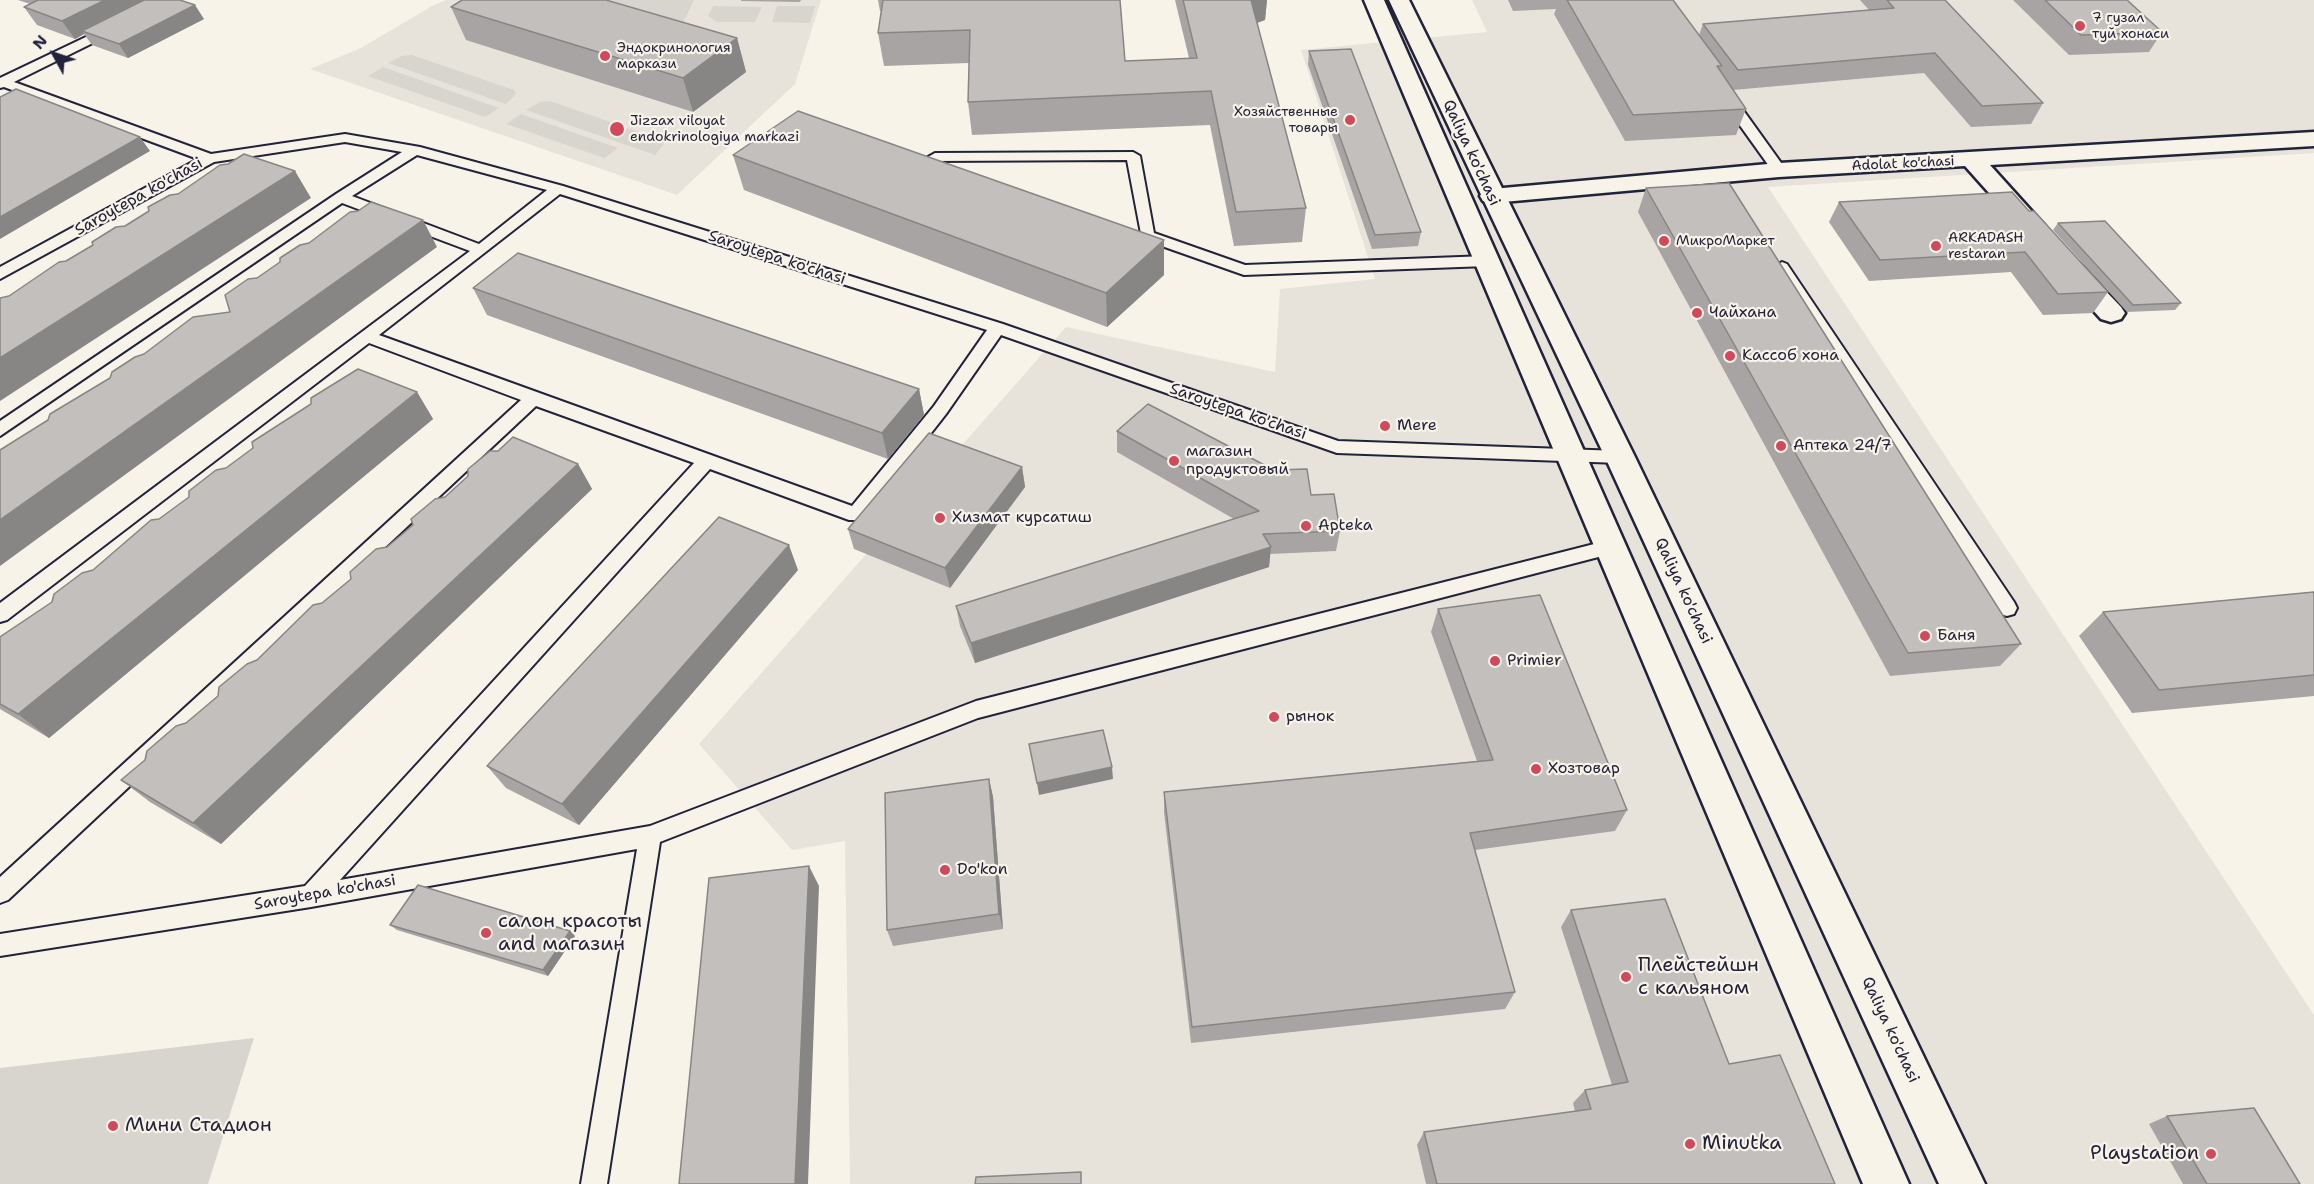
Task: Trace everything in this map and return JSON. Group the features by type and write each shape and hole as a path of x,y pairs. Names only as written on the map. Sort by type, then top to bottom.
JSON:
{"main road":[{"name":"Qaliya ko'chasi","path":"1374,0 1886,1184"},
{"name":"Qaliya ko'chasi","path":"1399,0 1620,457 1962,1184"},
{"name":"Adolat ko'chasi","path":"1492,196 1729,187 1779,170 1972,161 2314,139"},
{"path":"1972,161 2111,313"}],"lane":[{"path":"2,83 127,21"},
{"path":"2,83 210,158"},
{"path":"1716,83 1779,170"},
{"name":"Saroytepa ko'chasi","path":"0,274 210,158 345,138 415,150 558,189 997,328 1337,447 1570,453 1620,457"},
{"path":"0,430 341,197 415,150"},
{"path":"935,157 1133,156 1147,236 1244,270 1487,261"},
{"path":"0,614 481,250 558,189"},
{"path":"341,197 481,250"},
{"path":"1774,255 2007,608"},
{"path":"365,336 532,400 708,459 856,515 940,410 997,328"},
{"path":"0,891 532,400"},
{"path":"311,896 708,459"},
{"name":"Saroytepa ko'chasi","path":"0,945 311,896 650,836 976,710 1610,547"},
{"path":"594,1184 650,836"}],"shaded area":[{"name":"Jizzax viloyat endokrinologiya markazi","path":"446,0 821,0 795,84 677,195 310,69 361,48"},
{"path":"610,0 694,0 682,25 608,3"},
{"path":"1472,0 2314,0 2314,153 1768,187 2314,1015 2314,1184 850,1184 845,841 792,850 699,744 1066,327 1275,372 1280,289 1375,279 1301,50 1487,32"},
{"path":"713,6 762,7 755,22 717,22 708,16"},
{"path":"777,6 815,6 810,23 772,22"},
{"path":"412,55 514,90 516,94 506,104 388,63 402,56"},
{"path":"383,67 499,108 485,117 368,76"},
{"path":"550,101 662,140 664,144 655,155 526,110 540,102"},
{"path":"521,114 618,148 604,158 506,124"},
{"name":"Мини Стадион","path":"254,1038 208,1184 0,1184 0,1068"}],"building":[{"path":"38,0 105,0 62,21 24,7"},
{"path":"144,0 180,0 195,5 119,44 82,31"},
{"path":"462,0 606,0 737,38 683,78 451,7"},
{"path":"883,0 1120,0 1125,61 1197,58 1183,0 1251,0 1306,208 1236,212 1211,91 968,102 970,30 878,33"},
{"path":"1567,0 1673,0 1722,66 1717,66 1746,109 1633,115"},
{"path":"1887,0 1945,0 2043,103 1982,106 1935,53 1738,70 1703,24 1894,8"},
{"path":"2045,0 2127,0 2162,32 2081,35"},
{"path":"1351,49 1421,232 1375,235 1309,51"},
{"path":"16,89 140,137 0,217 0,97"},
{"path":"798,111 1164,240 1106,293 733,155"},
{"path":"244,154 295,171 0,358 0,298 9,296 59,262 66,261 93,245 92,242 116,227 125,226 149,211 148,207 170,195 178,194 220,165 228,164"},
{"path":"1729,183 2021,644 1908,653 1646,188"},
{"path":"2012,192 2029,211 2034,211 2108,292 2058,294 2025,252 1880,260 1839,202"},
{"path":"371,202 423,220 0,520 0,450 48,420 50,414 110,378 112,372 144,354 193,317 230,312 225,295 248,279 257,278 280,262 280,258 300,245 309,243 350,212 358,211"},
{"path":"2105,221 2181,303 2133,305 2058,223"},
{"path":"518,253 919,389 882,433 473,288"},
{"path":"358,369 417,392 18,714 0,704 0,637 52,602 54,594 82,573 93,570 151,520 159,519 189,497 189,491 216,470 226,468 253,448 252,442 311,404 311,398"},
{"path":"1148,404 1274,470 1307,469 1311,495 1334,494 1340,531 1263,534 1271,547 971,643 956,606 1259,511 1117,431"},
{"name":"Хизмат курсатиш","path":"929,433 1022,467 945,568 848,529"},
{"path":"513,437 578,464 193,823 121,780 145,760 147,751 176,726 186,723 218,696 219,687 247,664 257,660 313,605 322,603 351,579 350,572 376,549 387,547 413,525 411,519 435,499 445,497 468,476 468,469 490,451 498,451"},
{"path":"719,517 789,545 562,804 487,766"},
{"path":"2314,592 2314,675 2159,690 2103,612"},
{"path":"1540,595 1627,810 1470,833 1515,992 1192,1027 1164,792 1493,760 1438,609"},
{"path":"1103,730 1112,767 1037,783 1029,744"},
{"name":"Do'kon","path":"989,779 999,914 887,930 885,793"},
{"path":"809,866 795,1184 679,1184 709,878"},
{"name":"салон красоты and магазин","path":"418,885 570,931 543,970 390,925"},
{"path":"1665,899 1729,1064 1780,1055 1835,1184 1437,1184 1424,1132 1591,1109 1585,1090 1628,1082 1571,910"},
{"name":"Playstation","path":"2254,1108 2300,1184 2207,1184 2167,1116"},
{"path":"1081,1172 1081,1184 975,1184 976,1177"}],"place":[{"name":"7 гузал туй хонаси","path":"2080,26"},
{"name":"Эндокринология маркази","path":"605,56"},
{"name":"Хозяйственные товары","path":"1350,120"},
{"name":"Jizzax viloyat endokrinologiya markazi","path":"617,129"},
{"name":"МикроМаркет","path":"1664,241"},
{"name":"ARKADASH restaran","path":"1936,246"},
{"name":"Чайхана","path":"1697,313"},
{"name":"Кассоб хона","path":"1730,356"},
{"name":"Mere","path":"1385,426"},
{"name":"Аптека 24/7","path":"1781,446"},
{"name":"магазин продуктовый","path":"1174,461"},
{"name":"Хизмат курсатиш","path":"940,518"},
{"name":"Apteka","path":"1306,526"},
{"name":"Баня","path":"1925,636"},
{"name":"Primier","path":"1495,661"},
{"name":"рынок","path":"1274,717"},
{"name":"Хозтовар","path":"1536,769"},
{"name":"Do'kon","path":"945,870"},
{"name":"салон красоты and магазин","path":"486,933"},
{"name":"Плейстейшн с кальяном","path":"1626,977"},
{"name":"Мини Стадион","path":"113,1126"},
{"name":"Minutka","path":"1690,1144"},
{"name":"Playstation","path":"2211,1154"}]}
